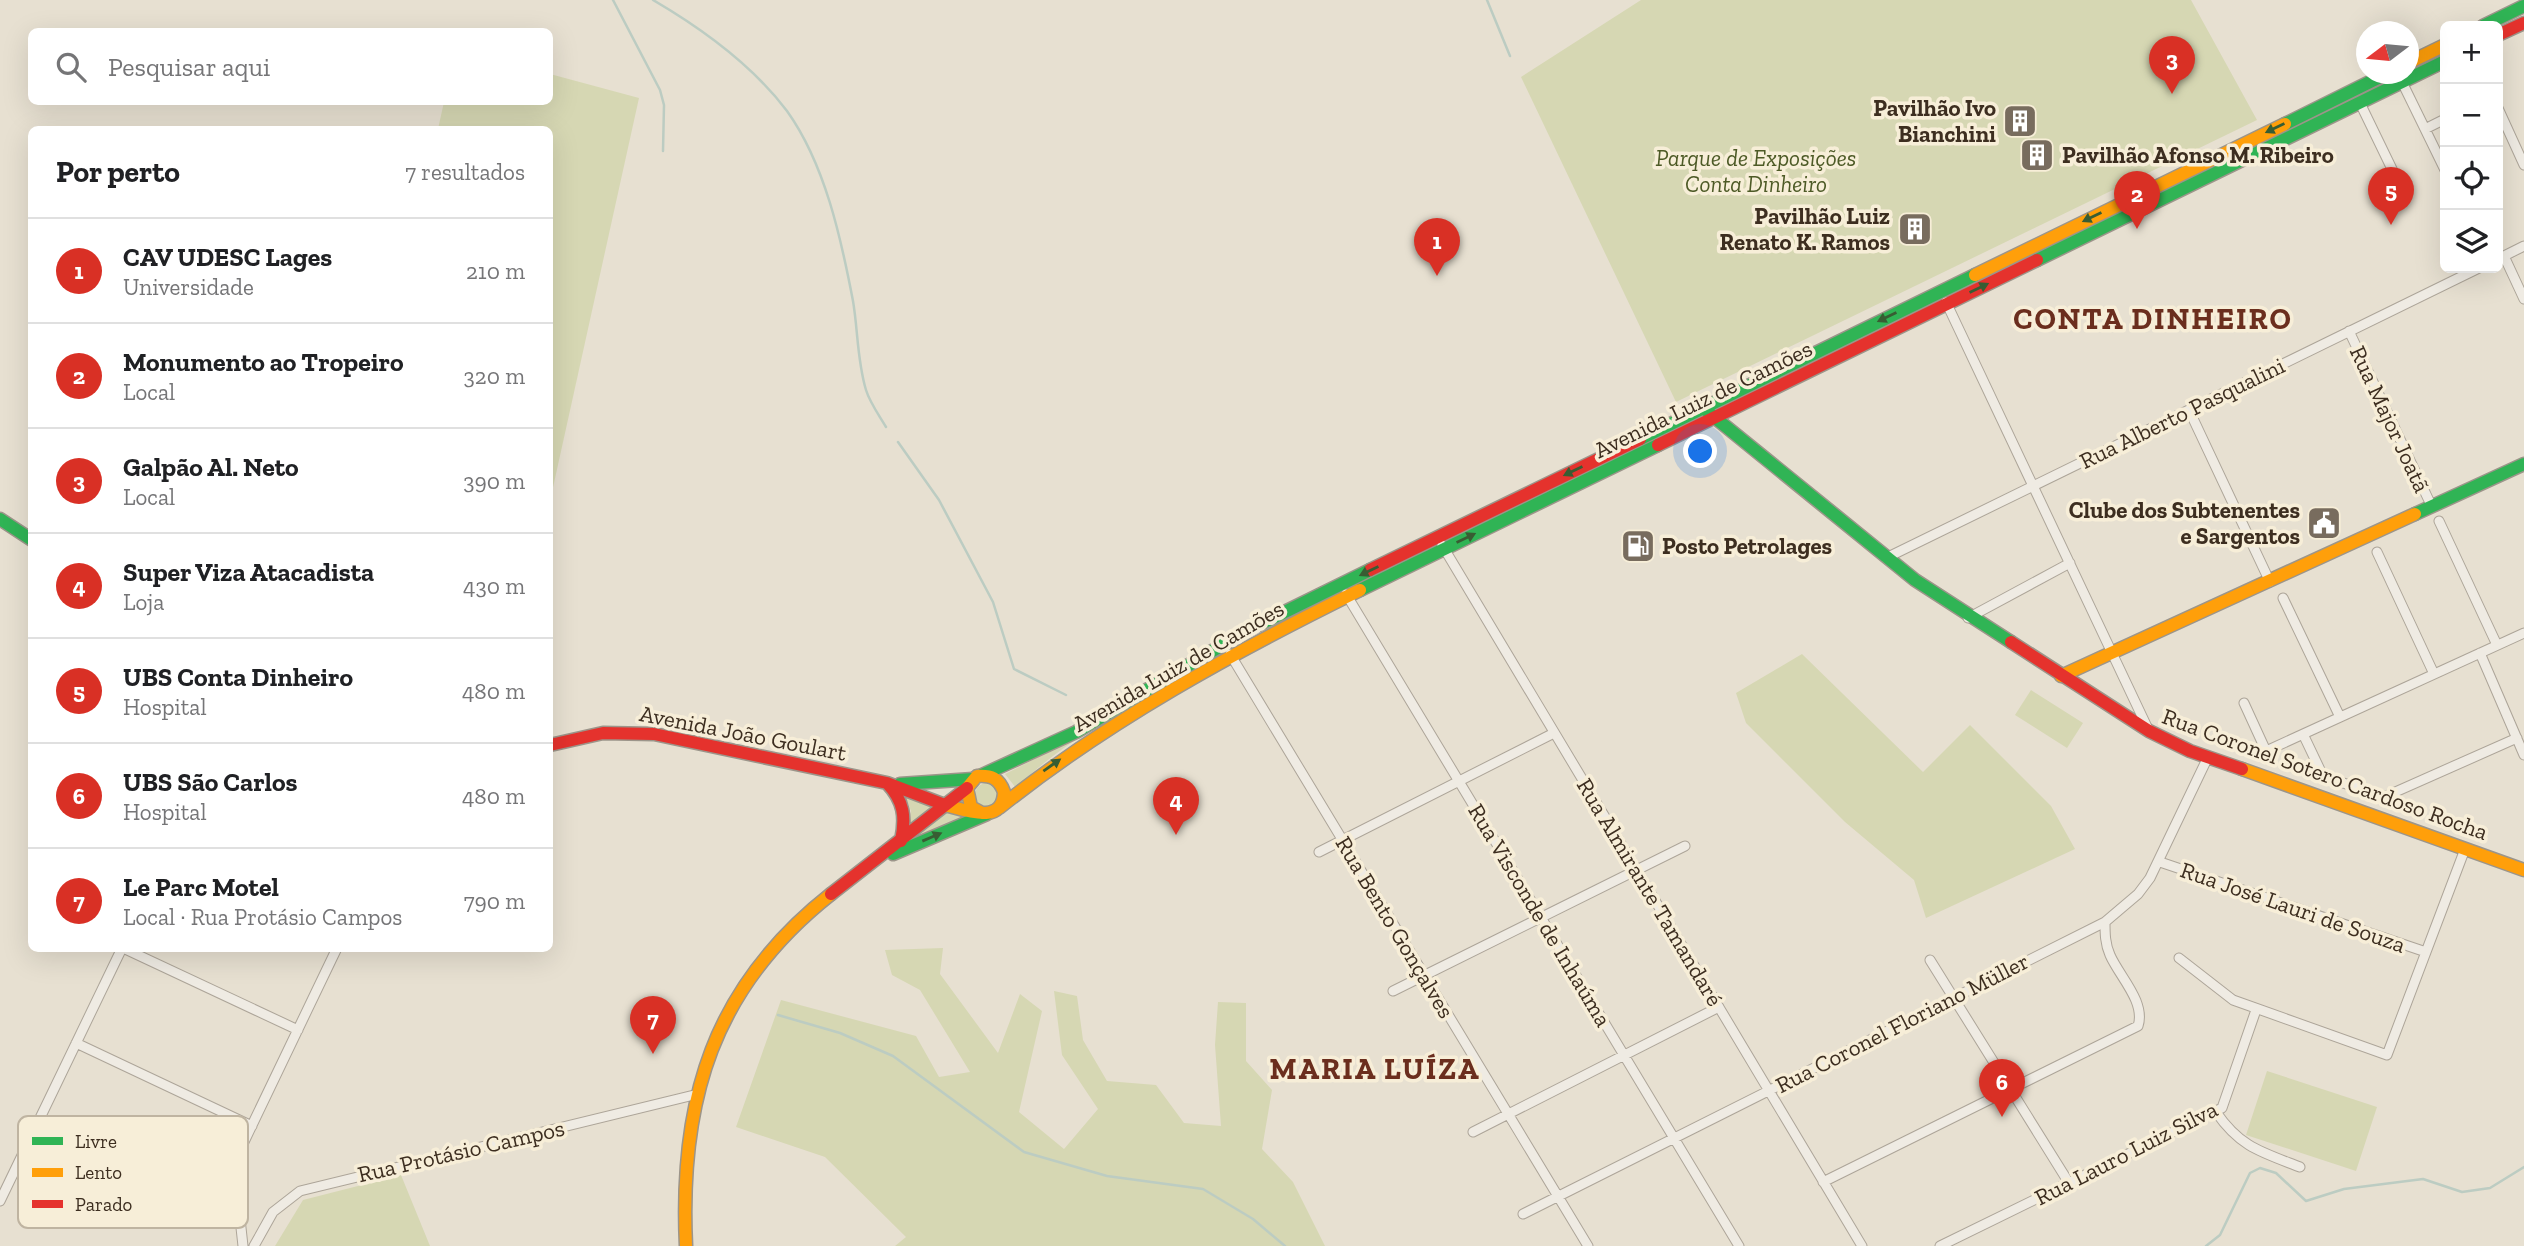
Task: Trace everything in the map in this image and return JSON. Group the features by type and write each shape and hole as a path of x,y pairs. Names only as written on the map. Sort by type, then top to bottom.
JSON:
{"main road":[{"path":"2493,21 2524,6"},
{"path":"2503,33 2524,23"},
{"path":"2419,58 2440,48"},
{"name":"Avenida Luiz de Camões","path":"2419,74 2440,63"},
{"name":"Avenida Luiz de Camões","path":"974,781 1076,732 1227,649 1708,412 1941,291 2365,84"},
{"name":"Avenida Luiz de Camões","path":"1708,412 1947,304 2398,84"},
{"path":"2303,130 2300,121 2308,112"},
{"path":"2241,144 2248,158"},
{"name":"Rua Coronel Sotero Cardoso Rocha","path":"1708,412 1886,558 1968,618 2149,732 2208,757 2524,870"},
{"path":"2061,676 2113,655 2524,464"},
{"path":"0,519 28,537"},
{"name":"Avenida Luiz de Camões","path":"875,861 990,812 1055,763 1227,649"},
{"name":"Avenida João Goulart","path":"553,744 603,733 654,734 887,783 945,805 990,812"},
{"path":"685,1246 682,1174 694,1095 717,1034 759,963 796,922 974,781 994,777 1003,785 1004,797 990,812 971,807 974,781"},
{"name":"Avenida João Goulart","path":"887,783 937,784 974,781"},
{"path":"887,783 899,794 904,804 905,825 901,841"}],"street":[{"path":"2403,84 2440,160"},
{"path":"2360,103 2406,198"},
{"path":"2503,119 2524,165"},
{"path":"2425,129 2440,122"},
{"path":"2503,256 2524,246"},
{"path":"2503,261 2524,299"},
{"name":"Rua Alberto Pasqualini","path":"1886,558 2469,273"},
{"path":"1941,291 2149,732"},
{"name":"Rua Major Joatã","path":"2349,331 2432,507"},
{"path":"2189,410 2270,582"},
{"name":"Rua Major Joatã","path":"2439,521 2497,645"},
{"name":"Rua Almirante Tamandaré","path":"1441,543 1862,1246"},
{"path":"2377,552 2434,674"},
{"path":"1968,618 2070,563"},
{"name":"Rua Visconde de Inhaúma","path":"1343,591 1739,1246"},
{"path":"2283,598 2340,717"},
{"path":"2244,703 2266,751 2524,633"},
{"name":"Rua Bento Gonçalves","path":"1227,649 1588,1246"},
{"path":"2480,653 2524,755"},
{"path":"1319,852 1555,733"},
{"path":"2303,734 2323,776 2384,797 2517,738"},
{"name":"Rua Coronel Floriano Müller","path":"1523,1214 2105,922 2138,894 2160,862 2208,757"},
{"path":"1393,991 1685,846"},
{"path":"2179,958 2215,989 2256,1010 2387,1055 2465,849"},
{"name":"Rua José Lauri de Souza","path":"2160,862 2426,952"},
{"path":"1823,1182 2132,1032 2138,1026 2139,1012 2110,955 2105,922"},
{"path":"41,1116 120,952"},
{"path":"131,952 298,1030"},
{"path":"248,1136 335,952"},
{"path":"1930,960 2069,1183"},
{"path":"1474,1132 1719,1007"},
{"name":"Rua Lauro Luiz Silva","path":"1940,1246 2216,1112 2227,1101 2256,1010"},
{"path":"76,1043 231,1116"},
{"name":"Rua Protásio Campos","path":"254,1246 273,1212 300,1191 694,1095"},
{"path":"2216,1112 2233,1137 2242,1143 2300,1167"},
{"path":"248,1124 252,1126"},
{"path":"0,1201 18,1164"},
{"path":"241,1228 243,1246"}],"green space":[{"name":"Parque de Exposições Conta Dinheiro","path":"1641,0 2191,0 2257,120 1676,402 1521,77"},
{"path":"553,75 639,98 553,487 553,126 439,126 443,105 553,105"},
{"path":"1218,654 1219,656 1117,714"},
{"path":"1802,654 1923,772 1970,725 2051,806 2075,849 1926,918 1914,880 1845,822 1746,723 1736,693"},
{"path":"2031,690 2083,723 2067,748 2015,715"},
{"path":"1108,719 1062,750 1016,788 1005,774"},
{"path":"987,783 998,790 999,795 992,806 987,807 976,800 975,795 982,784"},
{"path":"904,793 937,806 909,828 911,811"},
{"path":"944,809 970,816 898,847"},
{"path":"943,948 940,974 998,1053 1020,994 1042,1011 1019,1112 1064,1149 1098,1109 1062,1055 1054,991 1077,996 1083,1040 1107,1081 1156,1085 1184,1123 1221,1126 1215,1045 1218,1002 1246,1003 1246,1061 1272,1090 1262,1149 1293,1182 1325,1246 895,1246 906,1237 825,1157 736,1127 781,1000 916,1036 939,1077 970,1072 920,990 892,975 885,950"},
{"path":"2267,1071 2377,1107 2356,1171 2246,1135"},
{"path":"401,1175 430,1246 275,1246 303,1200"}],"waterway":[{"path":"613,0 660,90 664,105 663,151"},
{"path":"653,0 708,36 742,63 773,94 800,132 812,154 830,202 853,301 866,390 886,427"},
{"path":"1487,0 1510,56"},
{"path":"898,442 939,500 993,602 1014,669 1066,695"},
{"path":"778,1015 840,1033 893,1056 1024,1152 1107,1176 1203,1189 1253,1219 1285,1246"},
{"path":"2206,1246 2220,1235 2250,1173 2260,1168 2276,1173 2306,1201 2344,1189 2423,1179 2462,1192 2490,1188 2524,1167"}],"traffic: fast":[{"path":"2493,21 2524,6"},
{"path":"2037,260 2440,63"},
{"path":"2285,124 2366,84"},
{"path":"1640,439 1975,275"},
{"path":"1708,412 1915,580 2011,642"},
{"path":"1360,590 1658,445"},
{"path":"2415,514 2524,464"},
{"path":"0,519 28,537"},
{"path":"982,775 1076,732 1246,631 1370,570"},
{"path":"900,784 973,779"},
{"path":"893,854 987,814"}],"traffic: slow":[{"path":"2419,58 2440,47"},
{"path":"1975,275 2285,124"},
{"path":"2061,676 2415,514"},
{"path":"999,808 1084,746 1174,689 1360,590"},
{"path":"2242,769 2524,870"},
{"path":"945,805 982,813 997,809 1002,803 1004,792 1000,783 986,776 977,776 967,788 971,807 982,813"},
{"path":"686,1246 685,1193 689,1142 698,1095 712,1050 731,1008 758,968 791,930 831,894"}],"traffic: jam":[{"path":"2503,33 2524,23"},
{"path":"1658,445 2037,260"},
{"path":"1370,570 1640,439"},
{"path":"2011,642 2149,731 2190,751 2242,769"},
{"path":"553,744 603,733 654,734 887,783 945,805"},
{"path":"887,783 897,796 902,810 901,841"},
{"path":"831,894 967,788"}],"place":[{"name":"Galpão Al. Neto","path":"2172,94"},
{"name":"Pavilhão Ivo Bianchini","path":"2020,121"},
{"name":"Pavilhão Afonso M. Ribeiro","path":"2037,155"},
{"name":"UBS Conta Dinheiro","path":"2391,225"},
{"name":"Pavilhão Luiz Renato K. Ramos","path":"1915,229"},
{"name":"Monumento ao Tropeiro","path":"2137,229"},
{"name":"CAV UDESC Lages","path":"1437,276"},
{"name":"Clube dos Subtenentes e Sargentos","path":"2324,523"},
{"name":"Posto Petrolages","path":"1638,546"},
{"name":"Super Viza Atacadista","path":"1176,835"},
{"name":"Le Parc Motel","path":"653,1054"},
{"name":"UBS São Carlos","path":"2002,1117"}],"district":[{"name":"CONTA DINHEIRO","path":"2153,319"},
{"name":"MARIA LUÍZA","path":"1375,1069"}]}
